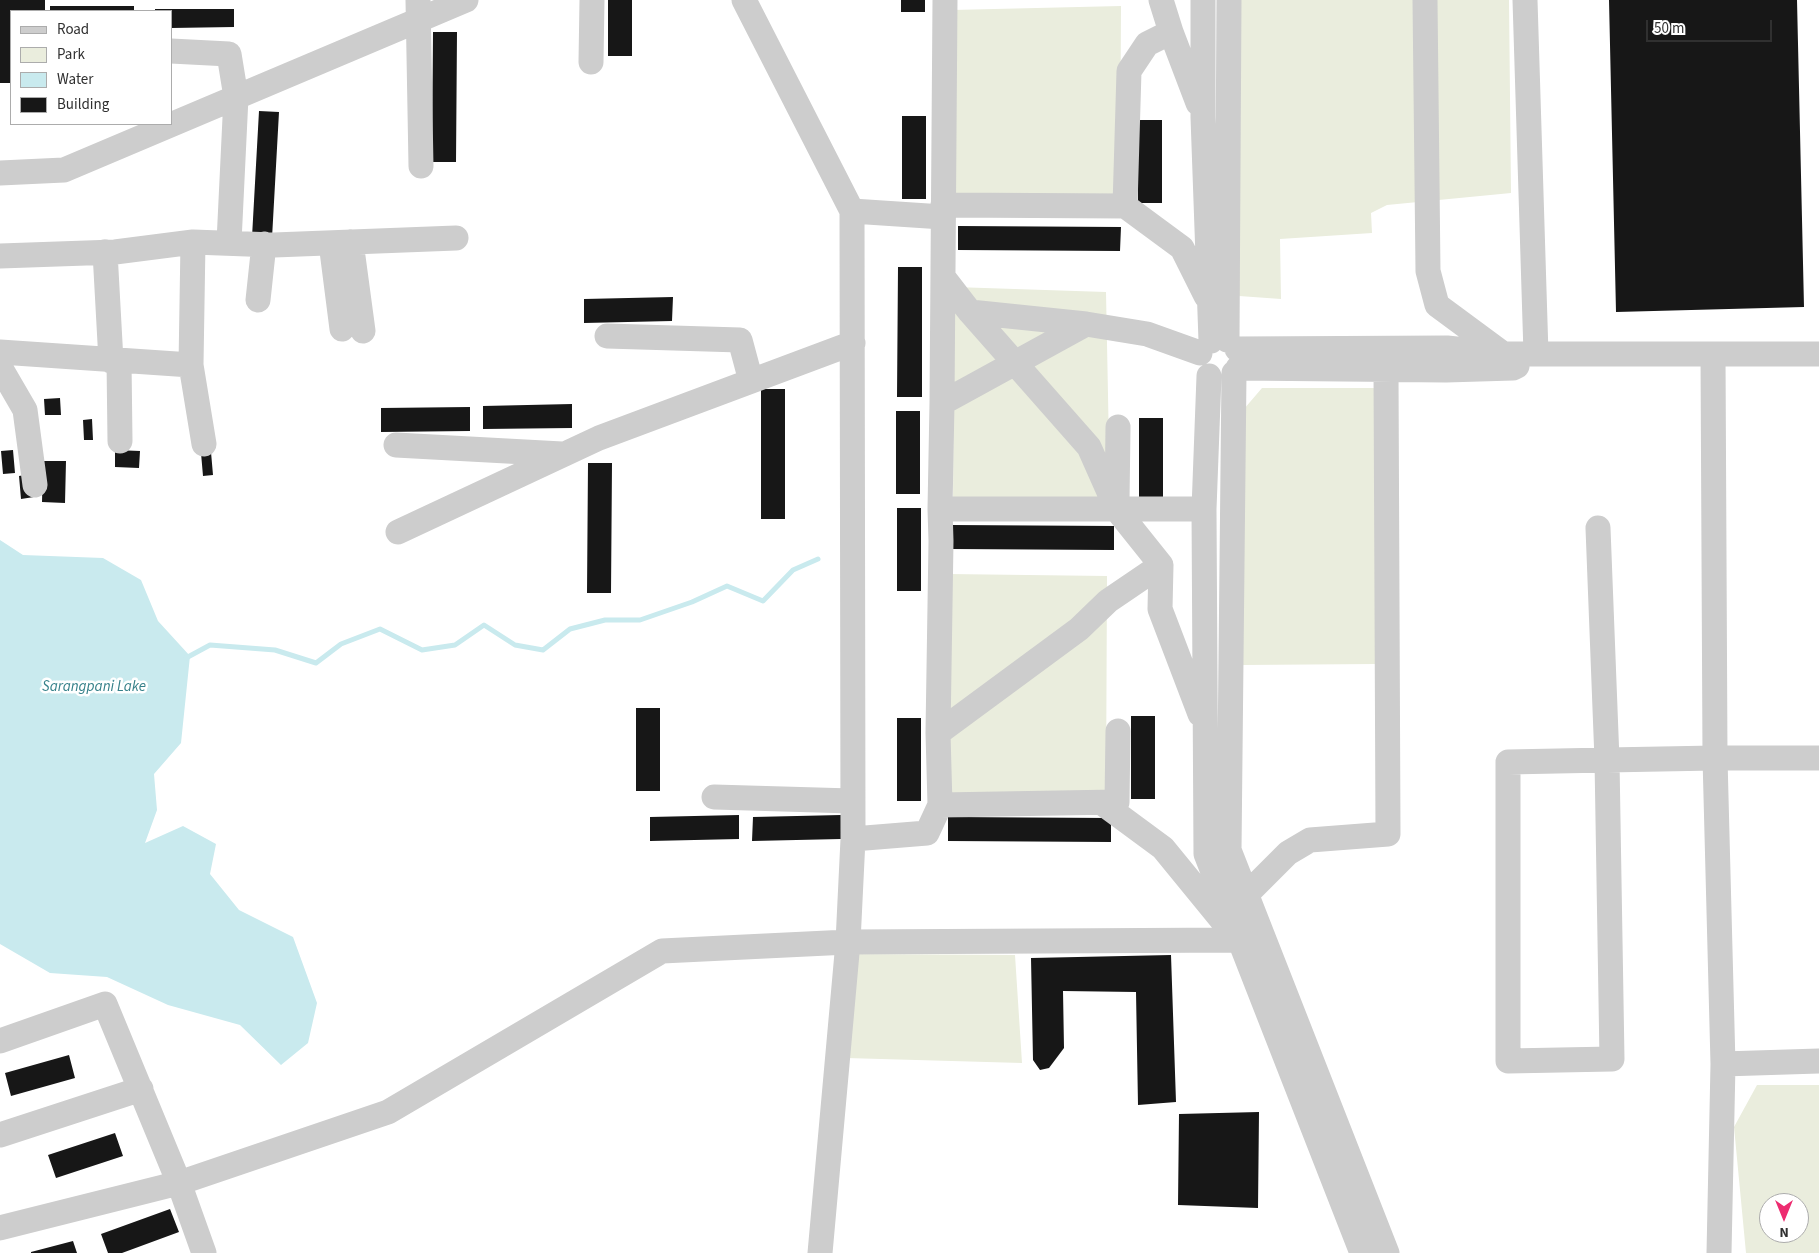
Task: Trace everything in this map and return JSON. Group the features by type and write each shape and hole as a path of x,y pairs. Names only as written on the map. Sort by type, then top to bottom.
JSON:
{"street":[{"path":"172,125 236,98 418,10 466,0"},
{"path":"591,62 592,0"},
{"path":"744,0 852,210 851,542 853,839 848,942 820,1253"},
{"path":"853,839 928,833 940,805 938,733 942,541 940,509 946,0"},
{"path":"1161,0 1203,117"},
{"path":"1204,0 1203,117 1210,303"},
{"path":"1229,0 1225,354 1232,540 1228,850 1246,895 1248,933 1362,1253"},
{"path":"1425,0 1428,271 1437,305 1502,354"},
{"path":"1526,0 1536,354"},
{"path":"418,10 421,166"},
{"path":"1125,206 1129,71 1146,44 1171,32"},
{"path":"172,51 229,54 236,98 229,242"},
{"path":"0,173 64,170 172,125"},
{"path":"852,210 943,211 1125,206 1182,248 1210,303 1225,354 1228,377 1222,379 1209,376 1204,510 1206,854 1248,933 1386,1253"},
{"path":"0,256 105,252 193,242 264,244 456,238"},
{"path":"193,242 191,365 204,444"},
{"path":"341,242 352,330"},
{"path":"258,300 264,244"},
{"path":"105,252 120,441"},
{"path":"943,277 970,312 1089,447 1116,510 1161,565 1160,609 1206,730"},
{"path":"970,312 1086,324 1147,334 1225,354 1386,371 1513,368 1536,354"},
{"path":"942,402 1086,324"},
{"path":"607,336 740,340 750,381"},
{"path":"398,532 599,438 853,343"},
{"path":"1225,354 1447,348 1502,354 1819,354"},
{"path":"0,352 191,365"},
{"path":"1713,354 1715,758 1723,1064 1719,1253"},
{"path":"0,367 25,410 35,485"},
{"path":"1246,895 1288,853 1310,840 1388,834 1386,371"},
{"path":"1116,510 1118,427"},
{"path":"396,445 564,454"},
{"path":"940,509 1204,510"},
{"path":"1598,528 1608,760 1612,1060 1508,1061 1508,762 1608,760 1715,758 1819,758"},
{"path":"1204,540 1232,540"},
{"path":"938,733 1078,629 1108,601 1161,565"},
{"path":"940,805 1117,802 1118,731"},
{"path":"714,797 852,800"},
{"path":"1102,802 1163,848 1248,933"},
{"path":"0,1228 179,1183 388,1112 662,951 848,942 1248,933"},
{"path":"0,1041 105,1004 179,1183 204,1253"},
{"path":"1723,1064 1819,1062"},
{"path":"0,1135 141,1089"}],"green space":[{"path":"1241,0 1509,0 1511,193 1387,205 1371,213 1372,233 1280,239 1281,299 1239,296"},
{"path":"1121,6 1120,197 953,200 952,10"},
{"path":"954,287 1106,292 1110,498 953,503"},
{"path":"1262,388 1376,388 1376,664 1242,665 1244,409"},
{"path":"948,574 1107,576 1106,794 947,797"},
{"path":"855,954 1015,955 1022,1063 846,1058"},
{"path":"1757,1085 1819,1085 1819,1253 1746,1253 1734,1127"}],"water":[{"name":"Sarangpani Lake","path":"0,540 23,555 103,558 141,580 158,621 190,656 181,743 154,774 157,810 145,843 183,826 216,844 210,874 239,910 293,937 317,1003 308,1043 281,1065 240,1025 168,1005 107,977 50,973 0,944"}],"building":[{"path":"0,0 45,0 45,10 10,10 10,83 0,83"},
{"path":"608,0 632,0 632,56 608,56"},
{"path":"901,0 925,0 925,12 901,12"},
{"path":"1609,0 1797,0 1804,307 1616,312"},
{"path":"50,6 134,6 134,10 50,10"},
{"path":"234,9 234,27 172,28 172,10 155,10"},
{"path":"433,32 457,32 456,162 432,162"},
{"path":"259,111 279,112 272,238 252,237"},
{"path":"902,116 926,116 926,199 902,199"},
{"path":"1138,120 1162,120 1162,203 1138,203"},
{"path":"958,226 1121,227 1120,251 958,250"},
{"path":"898,267 922,267 922,397 897,397"},
{"path":"673,297 672,321 584,323 584,299"},
{"path":"761,389 785,389 785,519 761,519"},
{"path":"60,398 61,415 45,415 44,399"},
{"path":"572,404 572,428 483,429 483,406"},
{"path":"470,407 470,431 381,432 381,408"},
{"path":"896,411 920,411 920,494 896,494"},
{"path":"1139,418 1163,418 1163,501 1139,501"},
{"path":"92,419 93,440 84,440 83,420"},
{"path":"13,450 15,473 3,474 1,451"},
{"path":"115,450 140,451 139,468 115,467"},
{"path":"211,452 213,475 203,476 201,453"},
{"path":"43,461 66,461 65,503 42,502"},
{"path":"588,463 612,463 611,593 587,593"},
{"path":"31,474 34,497 21,499 19,476"},
{"path":"897,508 921,508 921,591 897,591"},
{"path":"952,525 1114,526 1114,550 952,549"},
{"path":"636,708 660,708 660,791 636,791"},
{"path":"1131,716 1155,716 1155,799 1131,799"},
{"path":"897,718 921,718 921,801 897,801"},
{"path":"739,815 739,839 650,841 650,817"},
{"path":"841,815 841,839 752,841 753,817"},
{"path":"948,817 1111,818 1111,842 948,841"},
{"path":"1171,955 1176,1102 1138,1105 1136,992 1063,991 1064,1048 1049,1068 1040,1070 1033,1060 1031,958"},
{"path":"69,1055 75,1078 11,1096 5,1073"},
{"path":"1259,1112 1258,1208 1178,1205 1179,1114"},
{"path":"115,1133 123,1156 56,1178 48,1155"},
{"path":"170,1209 179,1232 122,1253 108,1253 101,1234"},
{"path":"73,1241 77,1253 31,1253 31,1252"}],"waterway":[{"path":"186,658 210,645 275,650 316,663 341,644 380,629 422,650 455,645 484,625 515,645 543,650 570,629 605,620 640,620 692,602 727,586 763,601 793,570 818,559"}]}
